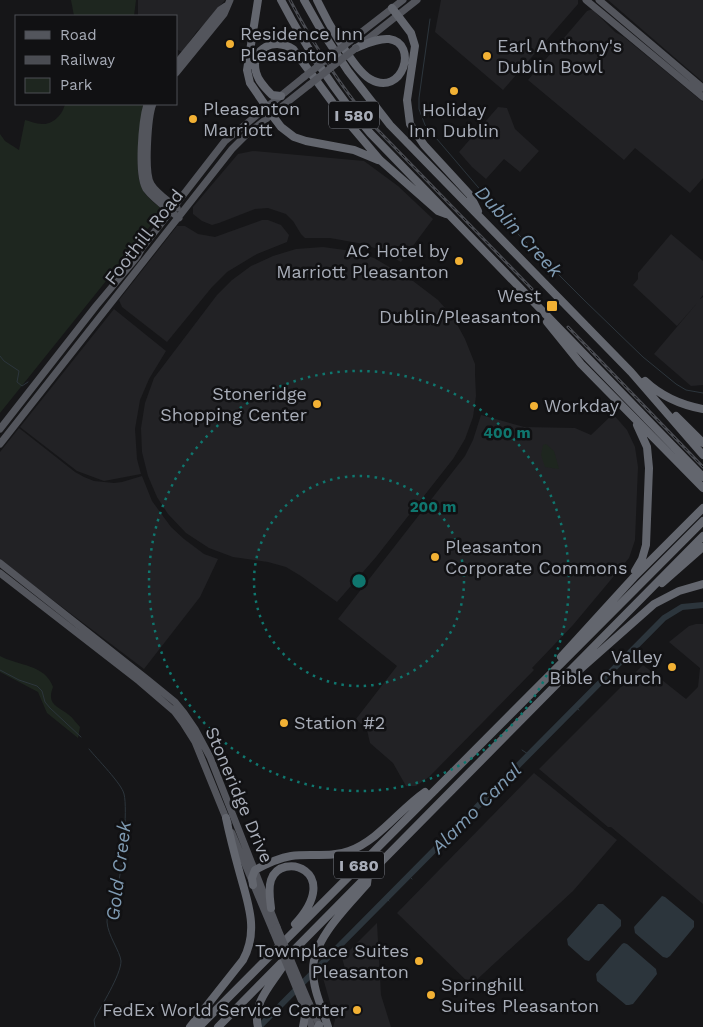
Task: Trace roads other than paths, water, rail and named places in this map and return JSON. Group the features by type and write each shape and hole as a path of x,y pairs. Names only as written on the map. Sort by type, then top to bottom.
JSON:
{"highway":[{"path":"258,0 247,70 250,83 266,108 281,127 294,137 354,150 380,160"},
{"name":"I 580","path":"281,0 315,60 342,99 386,151 703,477"},
{"name":"I 580","path":"304,0 333,50 376,108 405,142 481,217 652,394 703,455"},
{"path":"317,0 337,36 366,76 376,82 387,82 397,78 404,68 405,56 400,45 395,41 390,39 380,40 356,48"},
{"path":"392,8 411,33 415,46 407,100 410,124 424,145 470,195 481,217"},
{"path":"281,96 272,95 255,71 258,54 266,46 277,43 293,49 341,114 380,160 438,211 447,214"},
{"path":"533,302 552,330 580,364 703,488"},
{"path":"631,372 669,398 703,409"},
{"path":"652,394 703,443"},
{"path":"611,602 639,565 646,544 648,448 641,431 629,413"},
{"path":"552,672 553,665 611,602 703,508"},
{"name":"I 680","path":"198,1027 703,521"},
{"name":"I 680","path":"218,1027 703,536"},
{"path":"652,588 656,588 676,572 703,547"},
{"path":"544,697 549,697 654,604 679,591 703,584"},
{"path":"253,885 252,878 255,870 290,856 339,854 356,848 373,837 424,793 438,785"},
{"path":"190,1027 243,960 252,937 250,910 226,818"},
{"path":"271,908 269,888 272,877 276,872 289,866 301,868 307,872 313,882 312,898 304,913 283,937 280,945"},
{"path":"328,1027 313,971 317,950 323,939 367,884 368,876"},
{"path":"258,1027 257,1020 260,1003 267,988 293,952"},
{"path":"303,1027 307,1005"}],"main road":[{"name":"Foothill Road","path":"0,429 136,257 222,144 403,0"},
{"name":"Foothill Road","path":"0,444 232,149 309,85 417,0"},
{"path":"586,0 669,69 689,75 703,88"},
{"path":"599,0 680,73 703,97"},
{"path":"178,61 201,32 228,3"},
{"path":"178,71 224,14 228,3"},
{"path":"147,105 140,164 141,177 150,194 172,208"},
{"path":"153,105 150,118 147,172 150,183 155,190 181,216"},
{"name":"Stoneridge Drive","path":"0,563 148,680 179,707 195,729 210,757 271,908 275,929"},
{"name":"Stoneridge Drive","path":"0,573 144,685 174,711 183,723 194,742 253,885 275,929 317,1026"}],"waterway":[{"name":"Dublin Creek","path":"430,19 419,98 419,109 425,125 518,234 643,357 676,384 686,390 703,393"},
{"path":"0,356 19,371 17,382 22,386 28,382"},
{"name":"Alamo Canal","path":"259,1027 664,618 682,607 703,605"},
{"name":"Alamo Canal","path":"633,649 636,653"},
{"name":"Gold Creek","path":"0,670 19,680 37,686 42,691 45,702 50,708 81,737"},
{"name":"Alamo Canal","path":"575,707 579,710"},
{"name":"Gold Creek","path":"89,749 114,778 124,794 125,802 120,877 107,917 109,933 121,961 114,982 94,1020 95,1027"},
{"path":"522,750 528,754"},
{"name":"Alamo Canal","path":"493,791 497,794"},
{"name":"Alamo Canal","path":"438,847 441,850"},
{"name":"Alamo Canal","path":"409,876 412,879"}],"railway":[{"path":"290,0 328,64 372,124 532,289"},
{"path":"568,327 703,467"}],"place":[{"name":"Residence Inn Pleasanton","path":"230,44"},
{"name":"Earl Anthony's Dublin Bowl","path":"487,56"},
{"name":"Holiday Inn Dublin","path":"454,91"},
{"name":"Pleasanton Marriott","path":"193,119"},
{"name":"AC Hotel by Marriott Pleasanton","path":"459,261"},
{"name":"West Dublin/Pleasanton","path":"552,306"},
{"name":"Stoneridge Shopping Center","path":"317,404"},
{"name":"Workday","path":"534,406"},
{"name":"Pleasanton Corporate Commons","path":"435,557"},
{"name":"Valley Bible Church","path":"672,667"},
{"name":"Station #2","path":"284,723"},
{"name":"Townplace Suites Pleasanton","path":"419,961"},
{"name":"Springhill Suites Pleasanton","path":"431,995"},
{"name":"FedEx World Service Center","path":"357,1010"}]}
